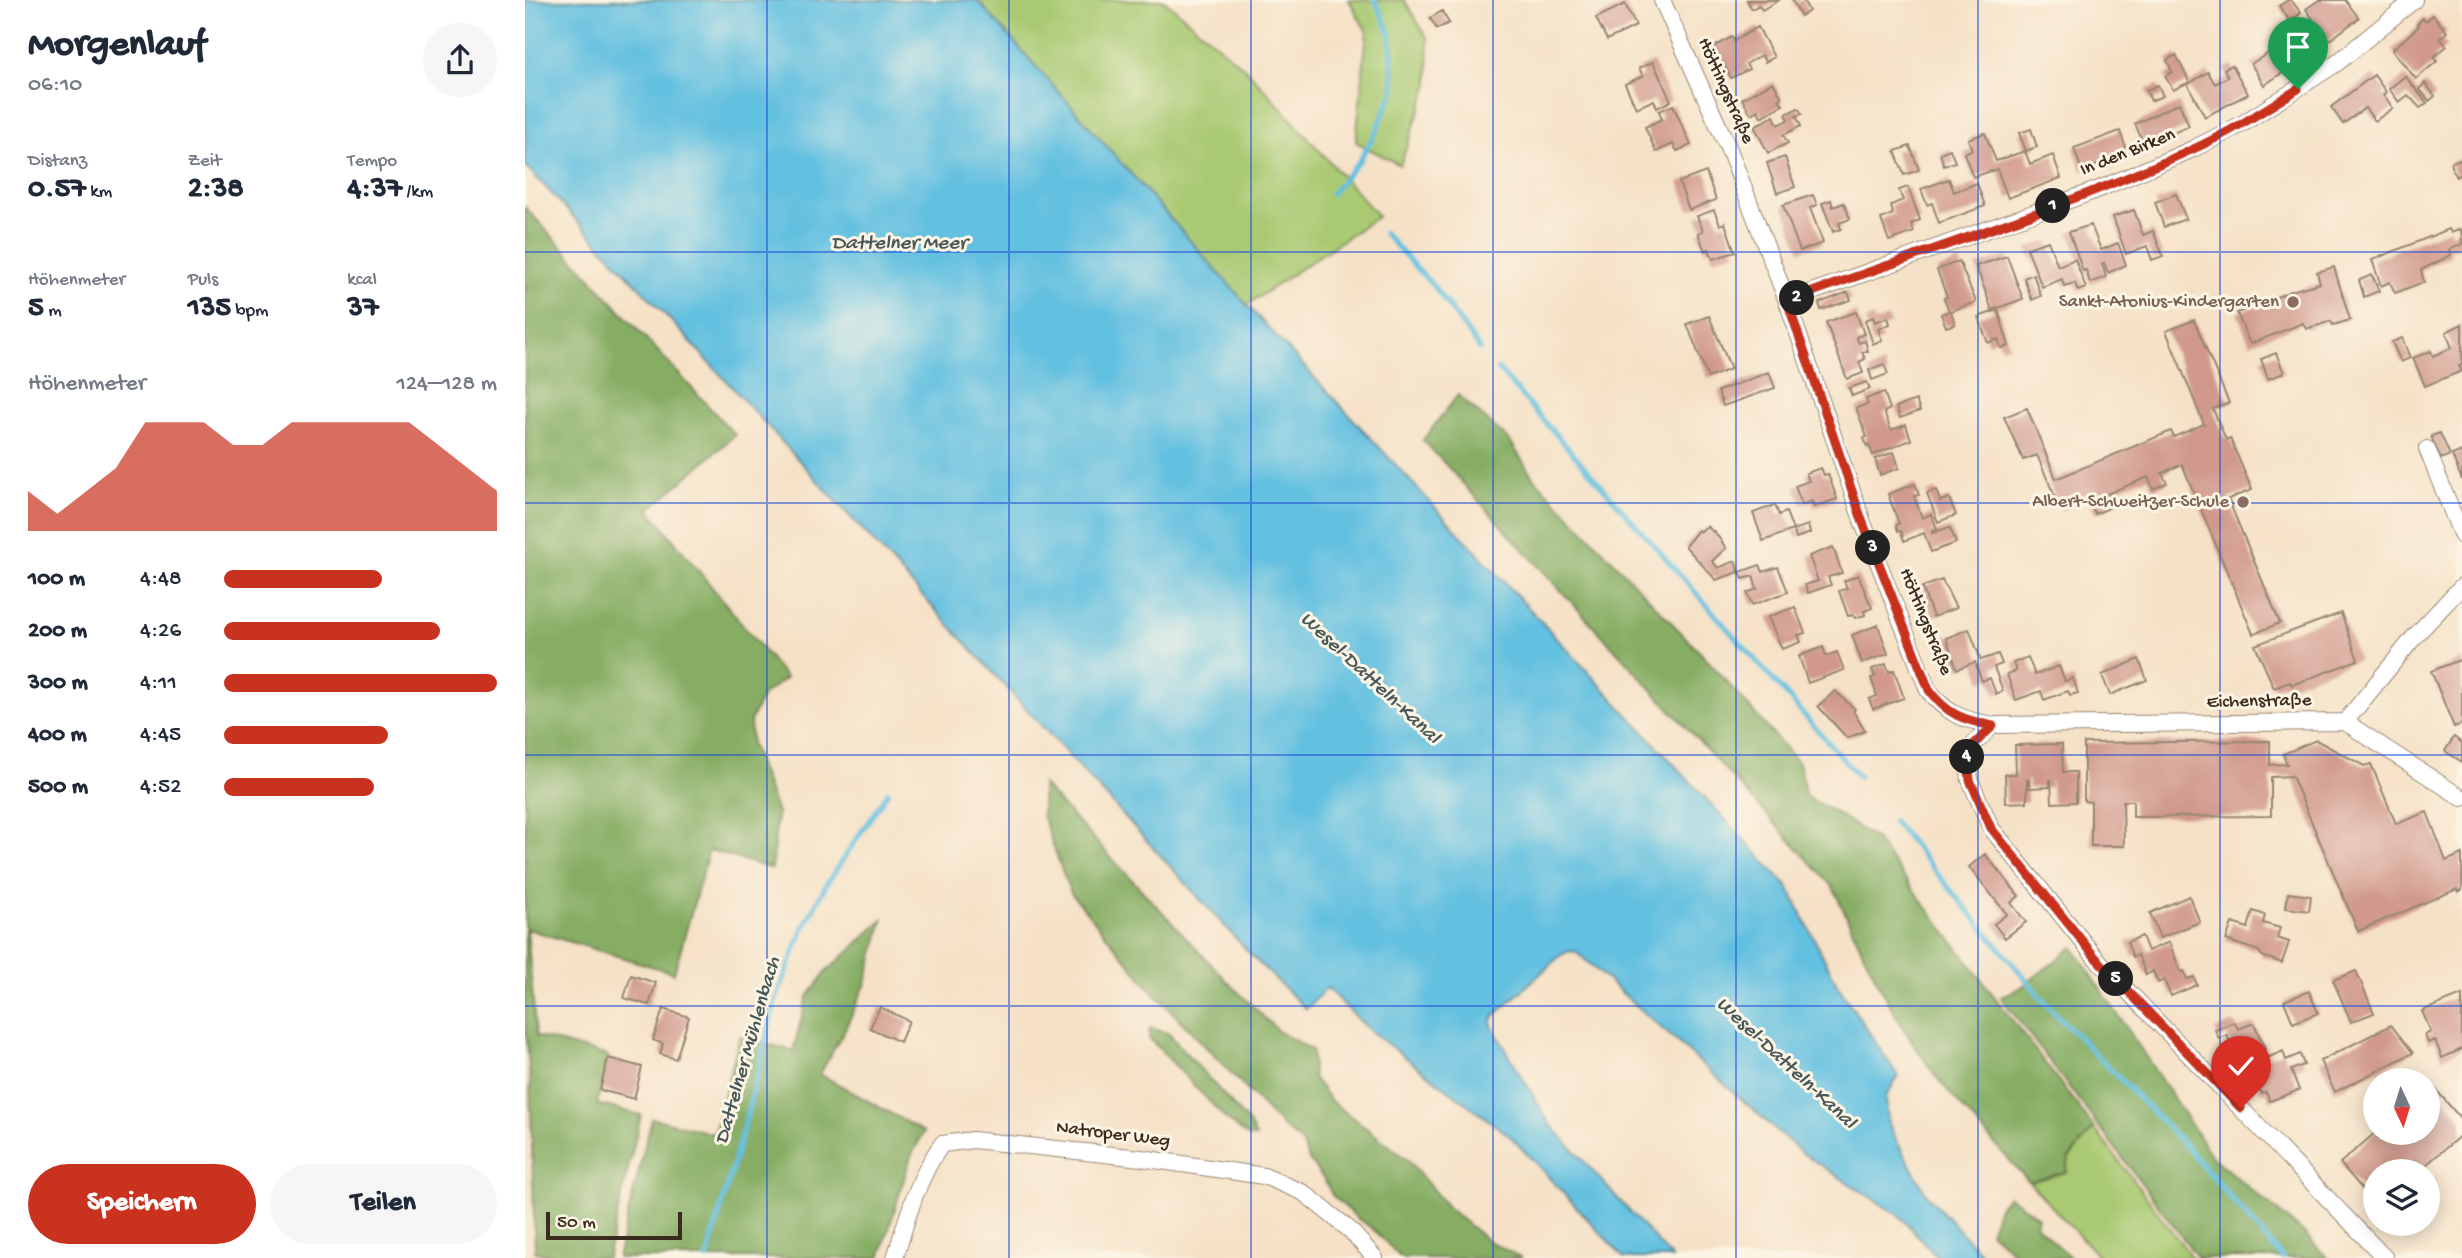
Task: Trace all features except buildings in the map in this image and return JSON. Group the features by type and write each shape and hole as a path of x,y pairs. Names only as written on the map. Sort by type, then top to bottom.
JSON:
{"street":[{"name":"Höttingstraße","path":"1662,0 1730,152 1787,301 1863,523 1929,690 1940,706 1966,720 1993,726"},
{"name":"In den Birken","path":"1787,301 2097,190 2193,149 2242,124 2337,63 2414,0"},
{"path":"2427,450 2462,536"},
{"path":"2462,586 2415,636 2345,722 2462,798"},
{"name":"Eichenstraße","path":"1993,726 2345,722"},
{"path":"1993,726 1967,751 1970,780 1991,828 2096,958 2385,1258"},
{"name":"Natroper Weg","path":"895,1258 928,1163 941,1144 973,1140 1141,1158 1264,1176 1304,1193 1350,1230 1375,1258"}],"green space":[{"path":"977,0 1164,0 1249,72 1378,216 1247,305"},
{"path":"1349,0 1404,0 1428,39 1429,84 1400,165 1356,142 1367,32"},
{"path":"525,207 735,435 649,510 786,678 763,695 750,721 751,743 777,813 772,869 709,850 674,973 527,929 536,1036 608,1056 597,1104 641,1115 607,1258 559,1258 535,1252 530,1083 525,1015"},
{"path":"1458,395 1510,441 1532,476 1711,664 1799,764 1806,797 1838,814 1875,839 2094,1128 2069,1158 2066,1172 2029,1182 1962,1108 1925,1061 1898,1020 1833,887 1423,440"},
{"path":"1042,784 1226,980 1278,1031 1312,1050 1313,1077 1331,1101 1409,1161 1448,1208 1488,1241 1522,1258 1401,1258 1372,1228 1332,1195 1309,1160 1301,1142 1283,1127 1154,993 1070,892 1042,815"},
{"path":"883,920 866,983 820,1074 924,1132 911,1156 880,1258 617,1258 652,1118 714,1134 740,1036 793,1051 807,998 825,973"},
{"path":"2073,947 2213,1158 2299,1229 2328,1258 2198,1258 2001,997 2023,986"},
{"path":"1150,1028 1168,1033 1249,1123 1256,1137 1249,1137 1225,1118 1149,1038"},
{"path":"2094,1128 2192,1258 2100,1258 2029,1182 2066,1172 2069,1158"},
{"path":"2008,1196 2038,1217 2036,1225 2071,1258 2019,1258 1990,1232 1999,1207"}],"water":[{"name":"Dattelner Meer","path":"525,0 977,0 1247,305 1788,887 1838,986 1898,1076 1886,1097 1888,1122 1897,1142 1927,1195 1985,1258 1938,1258 1901,1217 1802,1153 1576,952 1569,951 1561,955 1494,1016 1491,1024 1549,1123 1672,1258 1624,1258 1511,1137 1369,1030 1327,988 1306,1009 1253,957 686,337 525,165"}],"waterway":[{"name":"Dattelner Mühlenbach","path":"1331,194 1359,161 1376,132 1394,89 1390,33 1375,0"},
{"path":"1384,233 1435,288 1480,349"},
{"path":"1498,369 1859,777"},
{"name":"Dattelner Mühlenbach","path":"707,1258 776,999 802,931 827,883 888,792"},
{"path":"1893,821 2050,1008 2183,1143 2283,1258"}],"place":[{"name":"Sankt-Atonius-Kindergarten","path":"2293,302"},
{"name":"Albert-Schweitzer-Schule","path":"2243,502"}],"route":[{"path":"2241,1108 2096,958 1991,828 1970,780 1967,751 1993,726 1966,720 1940,706 1929,690 1863,523 1787,301 2097,190 2193,149 2242,124 2298,89"}],"water label":[{"name":"Wesel-Datteln-Kanal","path":"1369,679"},
{"name":"Wesel-Datteln-Kanal","path":"1785,1064"}]}
